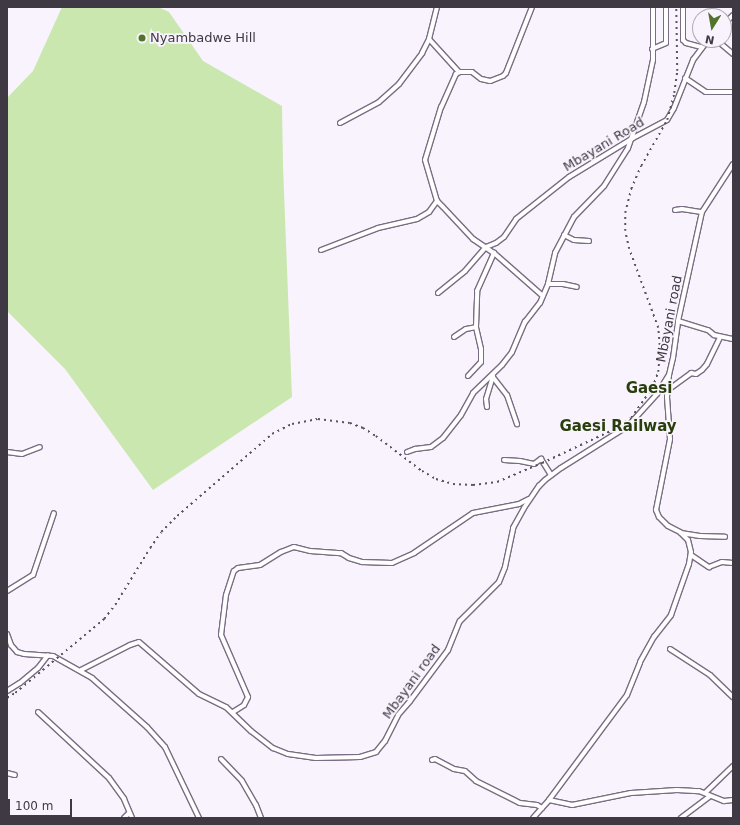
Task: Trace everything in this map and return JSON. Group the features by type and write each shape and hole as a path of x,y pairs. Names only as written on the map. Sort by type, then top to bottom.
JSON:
{"street":[{"path":"340,123 373,106 392,92 422,53 429,38 437,7"},
{"path":"429,38 459,72 472,72 481,79 490,81 504,76 506,73 532,7"},
{"path":"407,452 415,449 431,447 443,438 461,415 473,393 493,375 512,352 524,322 538,306 543,296 548,284 556,253 564,235 578,211 597,194 611,177 633,138 653,60 653,7"},
{"path":"652,50 666,44 666,7"},
{"path":"683,7 683,40 686,43 692,45"},
{"name":"Mbayani Road","path":"438,293 465,271 486,247 498,242 516,219 569,177 633,138 667,120 674,108 693,60 700,48"},
{"path":"459,72 453,79 441,106 425,154 426,170 437,201 465,231 494,253 543,296"},
{"path":"685,78 706,92 733,92"},
{"name":"Mbayani road","path":"80,670 130,645 140,642 204,698 233,712 267,744 288,754 316,758 356,757 365,756 376,752 384,741 398,715 448,650 460,621 499,582 513,528 532,497 545,480 628,426 657,394 669,376 678,321 702,212 733,164"},
{"path":"321,250 378,228 417,219 429,212 437,201"},
{"path":"675,210 682,209 702,212"},
{"path":"564,235 574,240 589,241"},
{"path":"468,376 481,362 481,349 476,327 477,288 494,253"},
{"path":"548,284 563,284 577,287"},
{"path":"678,321 702,328 720,337 733,340"},
{"path":"454,337 466,329 476,327"},
{"path":"668,390 691,374 696,374 702,370 707,364 720,337"},
{"path":"486,407 486,399 493,375"},
{"path":"493,375 507,394 516,424"},
{"path":"669,376 668,390 670,439 656,510 659,517 668,526 680,532 700,536 725,537"},
{"path":"7,452 22,454 40,447"},
{"path":"504,460 534,464 541,459 551,475"},
{"path":"233,712 244,705 248,697 221,635 227,591 234,571 238,568 260,565 281,552 294,547 310,551 341,553 349,558 362,562 392,563 414,553 473,513 519,504 532,497"},
{"path":"7,591 33,575 54,513"},
{"path":"533,818 549,800 630,691 640,662 654,636 671,615 691,555 689,543 680,532"},
{"path":"691,555 708,567 722,562 733,563"},
{"path":"7,634 11,645 17,652 24,654 53,656 80,670 103,687 162,742 199,818"},
{"path":"670,649 710,675 733,697"},
{"path":"7,691 32,673 48,655"},
{"path":"38,712 109,778 124,799 132,818"},
{"path":"221,759 242,781 256,805 261,818"},
{"path":"432,760 436,760 453,768 465,771 476,781 520,803 537,805 542,808"},
{"path":"704,793 733,766"},
{"path":"7,772 15,775"},
{"path":"549,800 572,806 631,792 677,790 704,793 724,801 733,800"},
{"path":"681,818 710,796"},
{"path":"124,818 129,813"}],"green space":[{"path":"62,7 158,7 169,12 203,61 282,106 292,397 153,490 65,369 7,311 7,98 33,71"}],"railway":[{"path":"7,698 104,619 115,605 161,532 177,516 272,434 292,424 318,419 350,423 363,428 376,436 422,471 436,479 453,484 473,485 497,482 542,463 615,429 631,418 652,388 658,372 660,351 658,328 629,249 625,231 625,213 631,189 641,166 667,120 674,93 677,71 676,7"}],"place":[{"name":"Nyambadwe Hill","path":"142,38"}],"district":[{"name":"Gaesi","path":"649,389"},
{"name":"Gaesi Railway","path":"618,427"}]}
